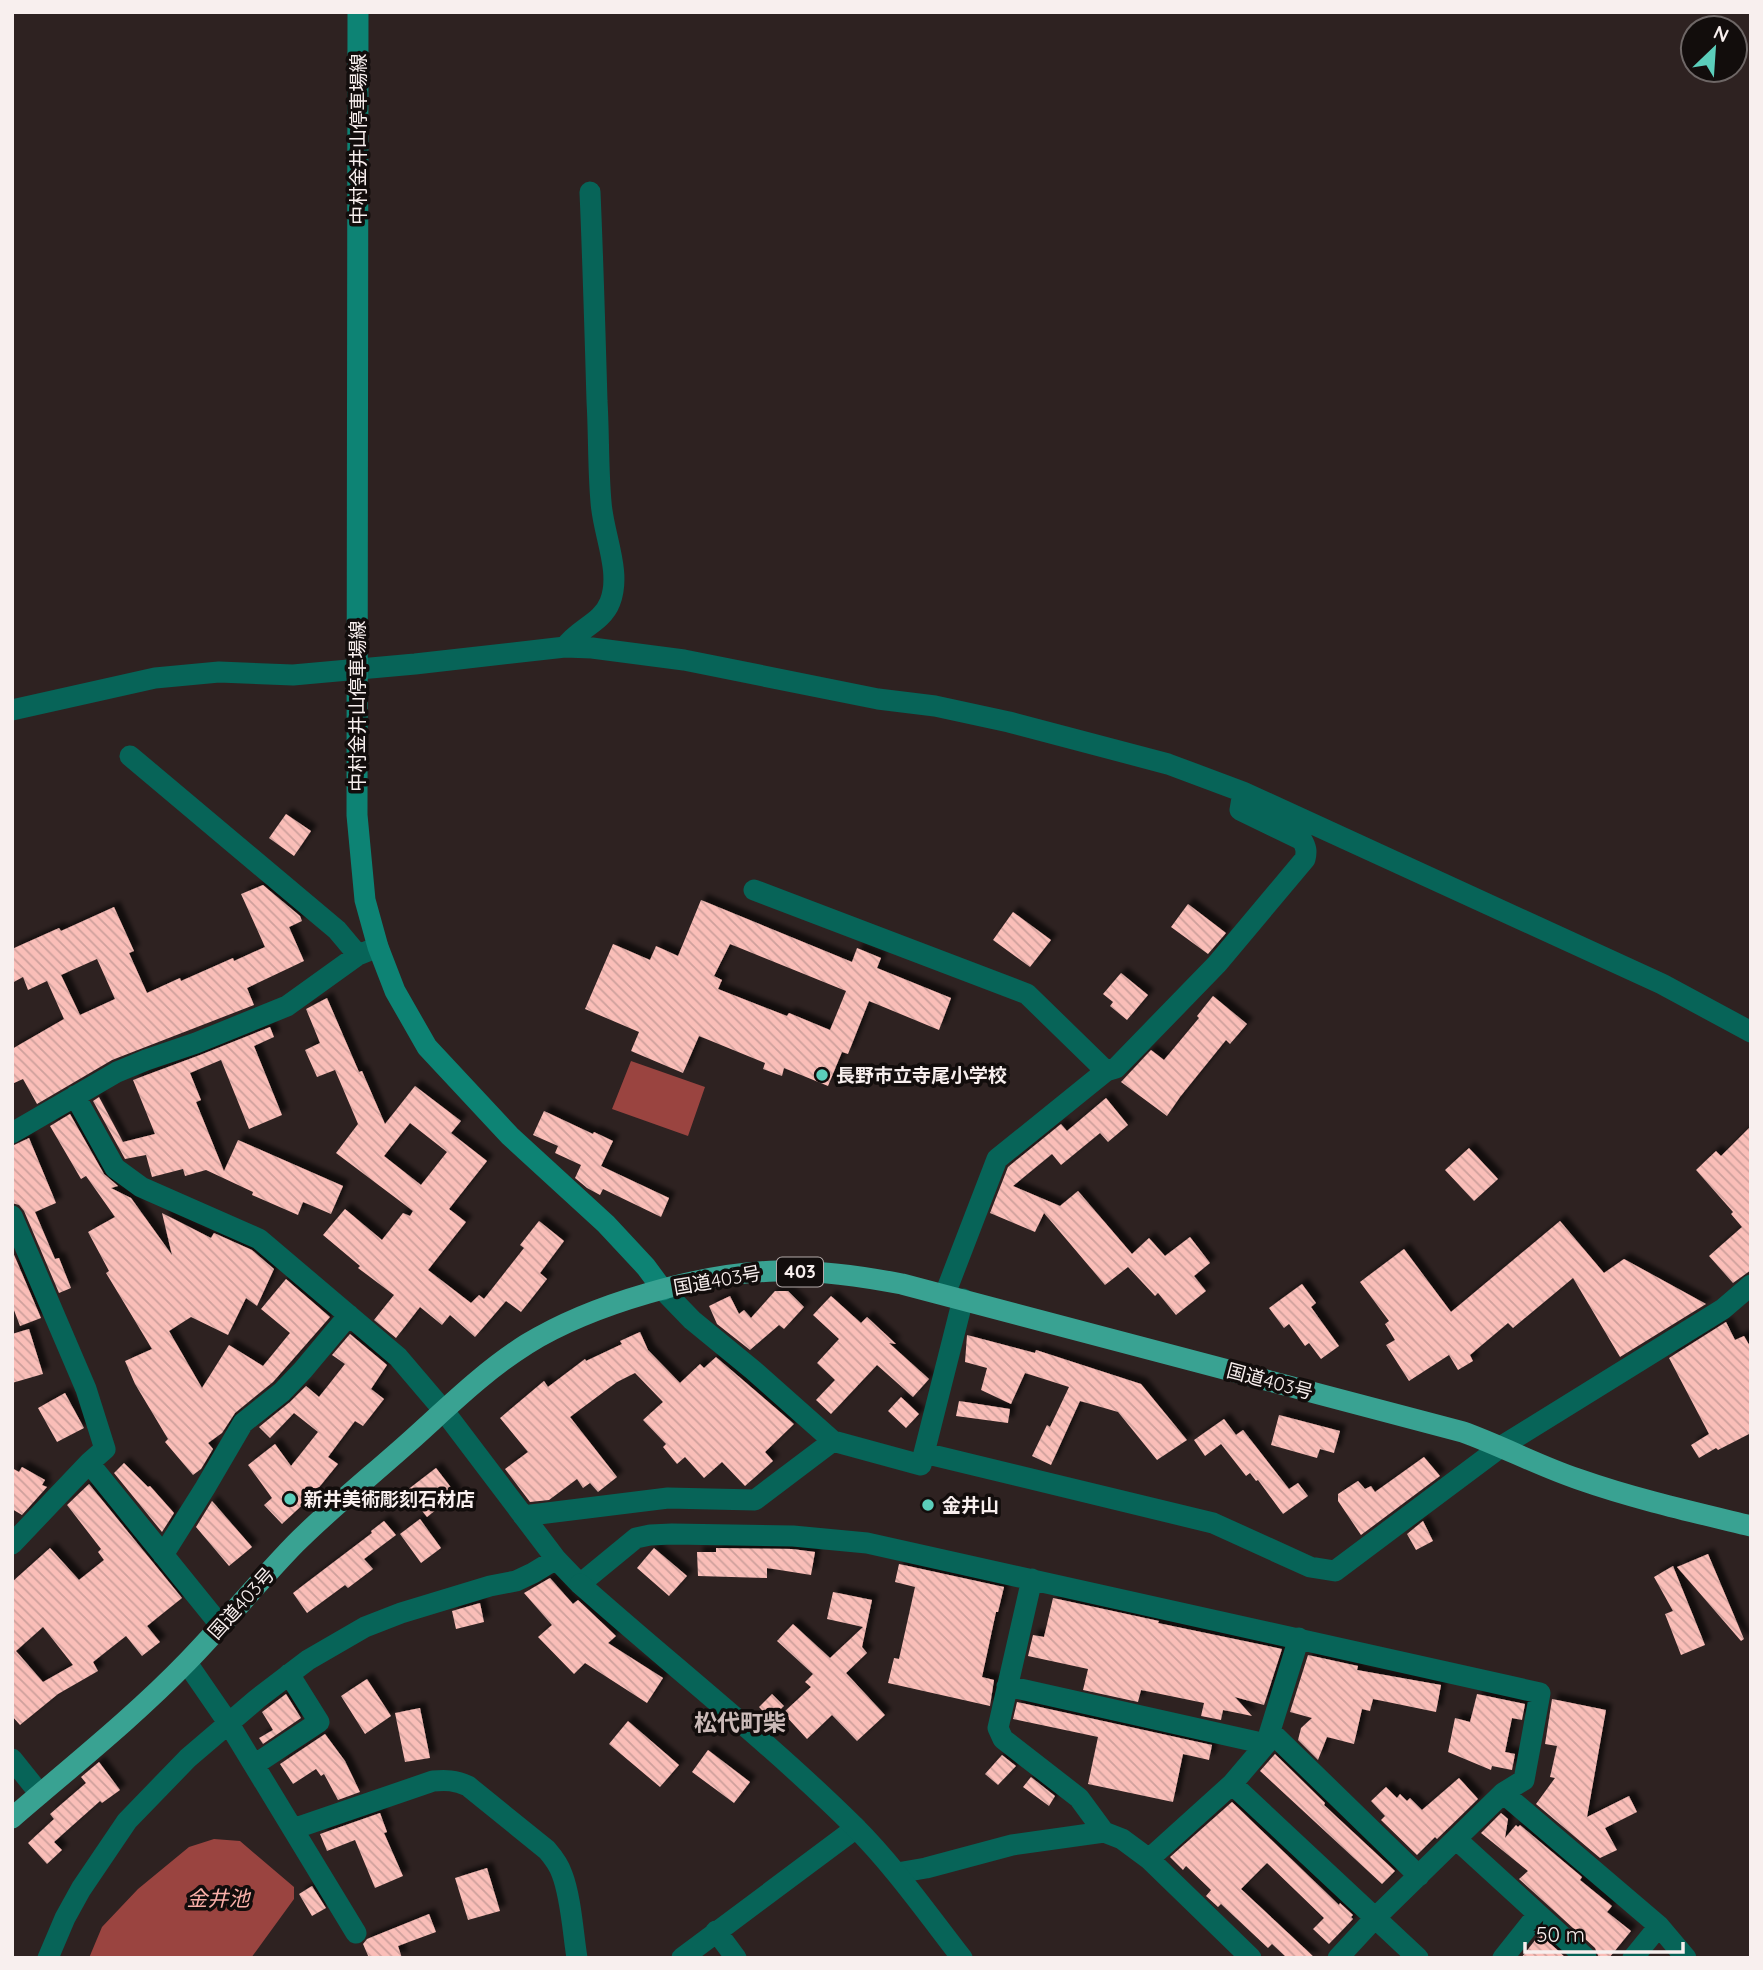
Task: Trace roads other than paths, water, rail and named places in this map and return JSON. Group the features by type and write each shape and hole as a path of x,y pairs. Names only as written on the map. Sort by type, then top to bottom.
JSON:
{"highway":[{"name":"国道403号","path":"12,1818 187,1663 259,1581 298,1542 488,1371 528,1343 566,1323 605,1307 704,1279 776,1271 857,1276 902,1284 1463,1432 1575,1478 1618,1492 1751,1526"}],"main road":[{"name":"中村金井山停車場線","path":"358,12 357,815 365,900 396,991 427,1047 510,1136 606,1224 646,1267 663,1290"}],"street":[{"path":"565,647 575,635 605,611 613,588 614,570 601,504 590,192"},
{"path":"12,710 155,678 219,672 293,674 356,661 415,664 565,647 684,660 878,699 934,706 1009,722 1168,764 1244,792 1662,984 1751,1032"},
{"path":"130,756 337,930 358,955"},
{"path":"663,1290 692,1321 753,1370 833,1441 921,1465 954,1297 998,1159 1106,1071 1116,1068 1217,964 1305,859 1306,845 1302,840 1240,810 1244,792"},
{"path":"754,890 1027,994 1106,1071"},
{"path":"12,1133 127,1068 287,1006 358,955 379,947"},
{"path":"75,1096 115,1168 141,1187 260,1239 398,1357 444,1411 556,1559 580,1584 782,1758 856,1828 897,1873 962,1958"},
{"path":"12,1216 90,1401 105,1449 12,1545"},
{"path":"924,1453 1213,1523 1310,1566 1335,1571 1502,1446 1723,1309 1751,1285"},
{"path":"163,1555 243,1423 282,1392 349,1315"},
{"path":"523,1516 668,1498 755,1500 833,1441"},
{"path":"89,1463 221,1626"},
{"path":"580,1584 636,1538 672,1534 793,1536 867,1543 1540,1693 1524,1780 1503,1793 1374,1919 1338,1958"},
{"path":"48,1958 81,1889 127,1821 188,1758 257,1699 308,1660 365,1627 401,1613 490,1586 516,1581 556,1559"},
{"path":"1032,1579 998,1728 1003,1739 1079,1798 1104,1832"},
{"path":"1149,1859 1232,1784 1269,1738 1299,1638"},
{"path":"187,1663 229,1724 356,1933"},
{"path":"254,1765 319,1723 289,1674"},
{"path":"1007,1686 1269,1738 1419,1876"},
{"path":"12,1759 40,1794"},
{"path":"293,1829 433,1781 458,1781 538,1842 555,1860 565,1886 577,1958"},
{"path":"1232,1784 1418,1958"},
{"path":"1503,1793 1658,1926 1685,1958"},
{"path":"682,1958 856,1828"},
{"path":"897,1873 1012,1845 1104,1832 1122,1839 1149,1859 1251,1958"},
{"path":"1456,1839 1586,1958"},
{"path":"1503,1958 1538,1914"},
{"path":"1633,1958 1658,1926"},
{"path":"716,1931 736,1958"}],"water":[{"path":"631,1061 705,1087 688,1136 612,1109"},
{"name":"金井池","path":"214,1839 240,1841 294,1887 294,1899 251,1958 89,1958 102,1927 138,1889 189,1847"}],"place":[{"name":"長野市立寺尾小学校","path":"822,1075"},
{"name":"新井美術彫刻石材店","path":"290,1499"},
{"name":"金井山","path":"928,1505"}],"district":[{"name":"松代町柴","path":"740,1723"}]}
